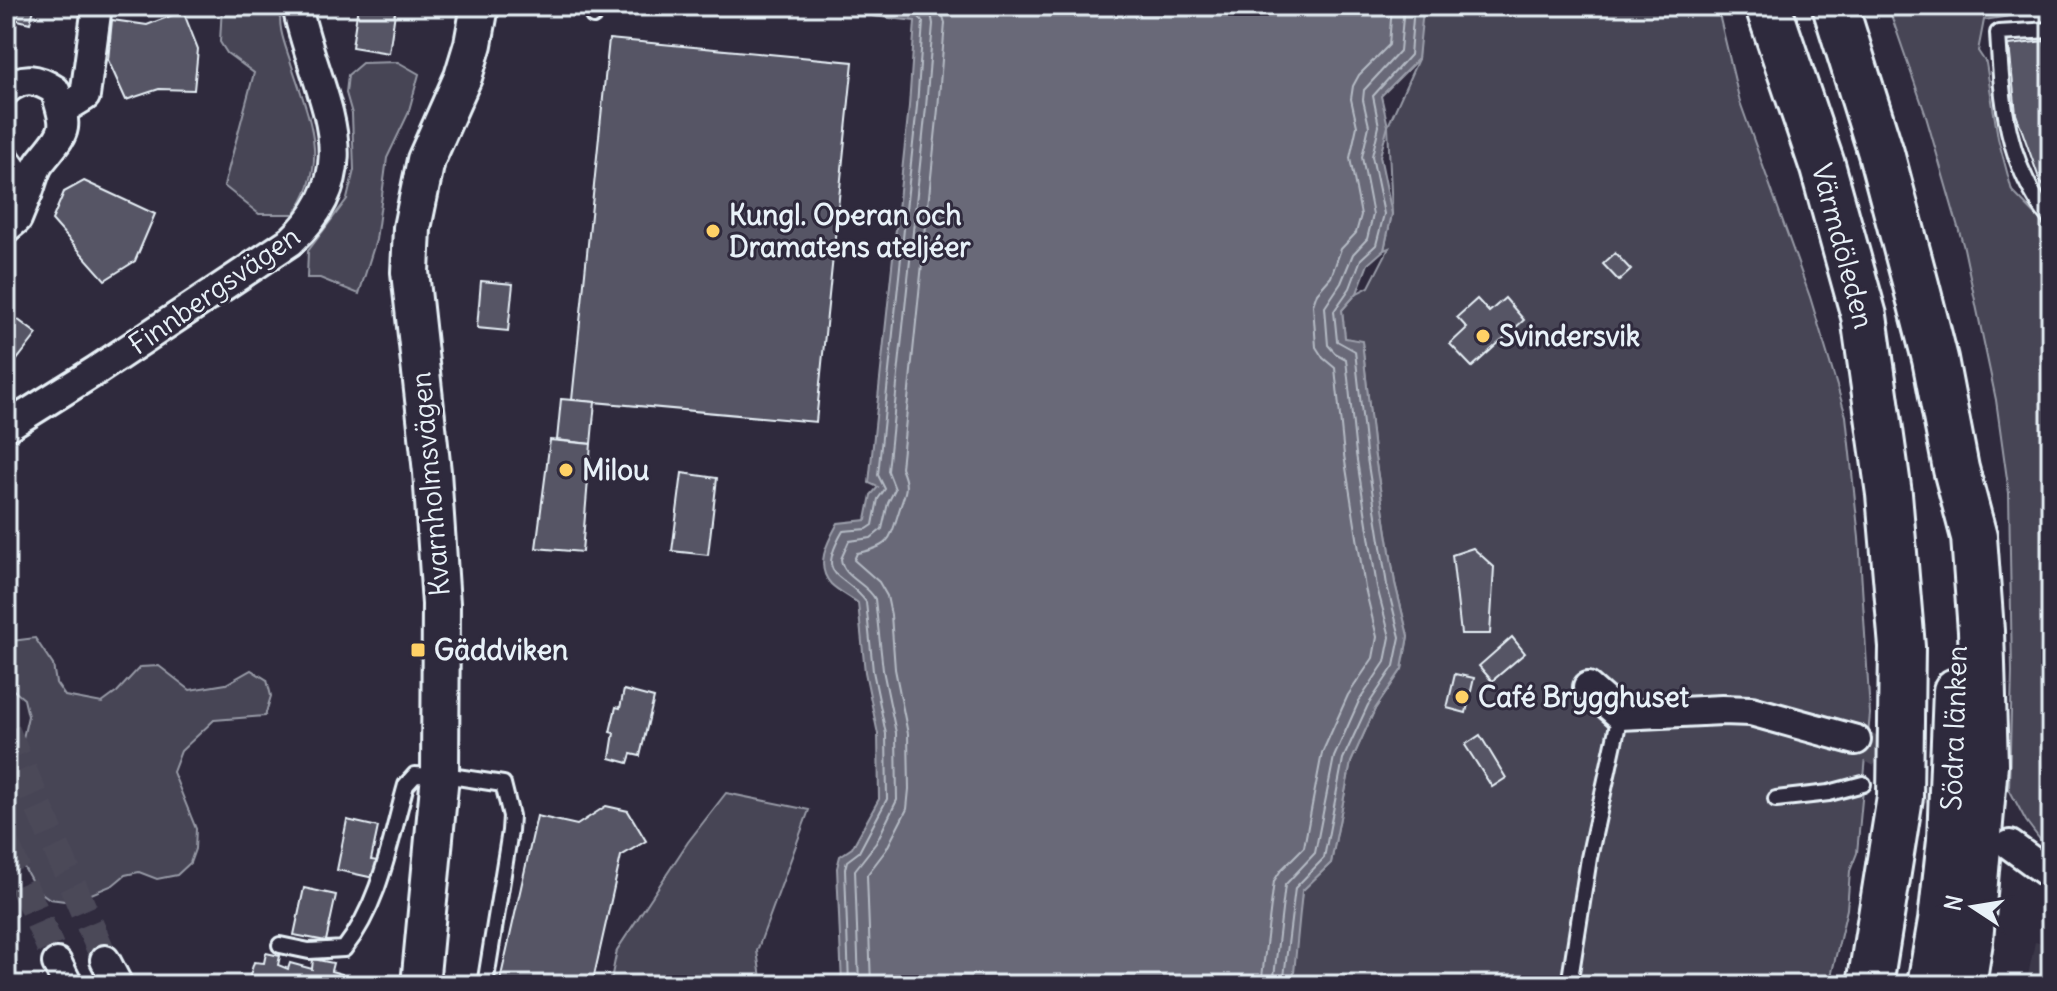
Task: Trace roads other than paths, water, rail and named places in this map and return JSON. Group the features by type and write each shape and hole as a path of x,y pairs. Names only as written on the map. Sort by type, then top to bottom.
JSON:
{"highway":[{"name":"Värmdöleden","path":"1768,6 1823,168 1864,316 1889,494 1902,647 1900,797 1870,985"},
{"path":"1835,6 1881,153 1916,285 1974,537 1981,631 1985,764 1970,941 1963,985"},
{"name":"Södra länken","path":"1930,985 1950,840 1958,650 1956,469"}],"street":[{"path":"62,110 85,96 97,6"},
{"name":"Finnbergsvägen","path":"6,427 291,241 307,227 322,206 333,177 336,152 297,6"},
{"name":"Kvarnholmsvägen","path":"421,981 440,775 440,575 410,272 412,228 426,160 463,77 480,6"},
{"path":"6,90 23,80 39,80 55,90 64,121 59,140 39,163 17,219 6,228"},
{"path":"6,160 28,192"},
{"path":"1588,687 1620,715 1751,711 1856,740"},
{"path":"2010,845 2051,875"}],"lane":[{"path":"2051,30 1998,33 2002,105 2017,159 2034,198 2051,220"},
{"path":"1569,985 1589,858 1620,715"},
{"path":"280,945 309,951 344,949 359,930 382,875 406,785 415,775 440,775 503,784 511,816 485,985"},
{"path":"1776,799 1829,793 1863,784"}],"water":[{"path":"866,6 1420,6 1423,10 1418,59 1381,96 1388,126 1380,156 1392,214 1384,250 1368,264 1357,293 1342,310 1345,338 1362,341 1374,451 1395,583 1408,636 1402,669 1375,709 1351,762 1331,863 1302,891 1294,973 1290,985 842,985 837,868 840,856 852,848 879,799 878,734 865,672 858,603 831,584 826,577 823,561 838,523 866,520 871,495 878,487 869,483 909,106 915,21 873,16"}],"tunnel":[{"path":"6,731 105,960"},
{"path":"1856,740 1892,760 1961,810"},
{"path":"6,845 57,963"}],"place":[{"name":"Kungl. Operan och Dramatens ateljéer","path":"713,231"},
{"name":"Svindersvik","path":"1483,336"},
{"name":"Milou","path":"566,470"},
{"name":"Gäddviken","path":"418,650"},
{"name":"Café Brygghuset","path":"1462,697"}]}
